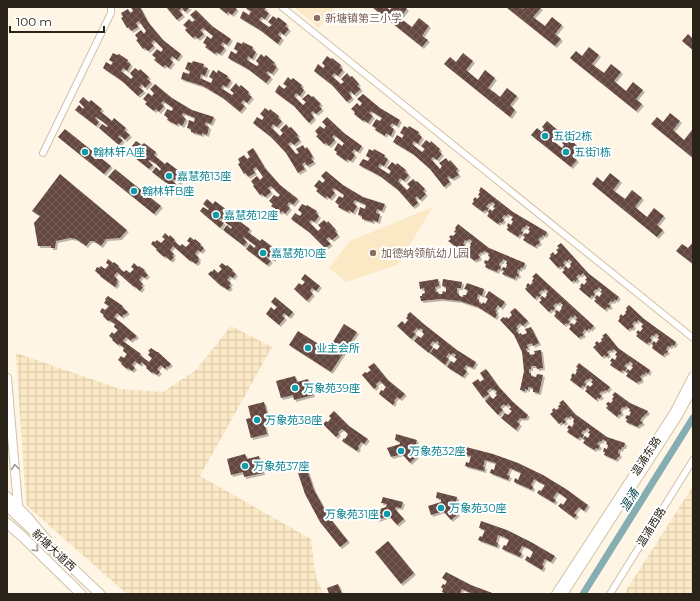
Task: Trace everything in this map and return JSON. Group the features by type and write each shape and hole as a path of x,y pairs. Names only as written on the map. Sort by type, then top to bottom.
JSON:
{"main road":[{"name":"新塘大道西","path":"7,506 100,594"},
{"name":"新塘大道西","path":"7,523 81,594"}],"street":[{"path":"43,153 111,13 111,7"},
{"path":"282,7 693,338"},
{"name":"温涌东路","path":"556,594 674,413 693,376"},
{"path":"7,378 18,506"},
{"name":"温涌东路","path":"563,594 677,417 693,388"},
{"name":"温涌西路","path":"610,594 693,460"},
{"path":"7,496 35,524 55,551"}],"shaded area":[{"name":"新塘镇第三小学","path":"294,7 335,7 319,28"},
{"name":"加德纳领航幼儿园","path":"433,207 397,265 346,282 329,268 350,241"},
{"path":"231,326 272,347 200,476 311,539 316,578 324,594 127,594 26,505 16,353 120,389 163,392 196,370"},
{"path":"693,486 693,594 624,594"}],"building":[{"path":"131,7 140,7 148,22 163,40 181,54 177,60 172,56 170,59 173,62 169,68 165,65 163,67 154,60 156,58 152,55 157,49 161,52 163,49 154,40 151,43 154,46 148,51 145,48 143,49 136,40 138,39 135,35 141,30 144,34 146,31 139,21 136,23 138,27 131,31 129,27 127,28 121,18 123,17 121,13 128,9 130,13 133,11"},
{"path":"166,7 190,7 185,12 182,8 179,10 183,15 177,20"},
{"path":"218,7 234,7 237,9 232,15 228,12 227,14"},
{"path":"248,7 266,8 264,10 269,13 265,19 261,17 259,20 269,27 272,25 268,22 273,16 277,19 278,17 287,24 285,26 289,29 284,35 280,32 278,35 282,38 278,44 260,30 240,18 243,11 249,15 251,11 246,9"},
{"path":"372,7 386,7 390,10 392,7 405,7 407,9 400,18 412,27 419,18 429,26 422,36 428,40 422,47"},
{"path":"506,7 521,7 523,9 524,7 540,7 541,8 533,17 545,26 552,17 562,25 555,34 561,39 555,46"},
{"path":"196,10 212,26 231,39 227,45 223,42 221,45 225,48 220,54 216,52 215,54 205,47 207,45 203,43 207,36 211,39 213,36 203,28 200,30 204,34 198,39 195,36 193,38 185,30 187,28 183,25 189,19 192,22 195,20 190,15"},
{"path":"688,34 693,39 693,50 682,41"},
{"path":"237,42 242,44 243,42 253,47 252,49 256,52 252,59 248,56 247,60 257,66 259,64 256,61 261,54 264,57 266,55 275,63 273,64 277,67 272,74 268,71 266,73 271,77 266,83 248,69 228,58 231,51 236,54 238,51 234,49"},
{"path":"589,47 599,55 592,64 604,73 611,64 621,72 614,81 626,91 633,82 643,90 636,99 642,104 636,111 570,58 576,51 582,56"},
{"path":"113,53 117,55 119,54 131,64 127,71 123,68 121,71 131,79 133,77 130,73 135,68 139,71 140,69 149,77 147,79 151,82 145,88 142,84 139,87 144,91 138,96 122,81 103,68 106,62 111,65 113,62 109,60"},
{"path":"463,53 473,61 466,70 478,80 485,70 495,78 488,88 500,97 507,88 517,96 510,105 515,110 510,117 444,64 450,57 456,62"},
{"path":"327,56 341,65 340,67 343,70 338,76 334,73 332,76 341,84 344,82 341,79 347,73 359,84 357,86 361,89 354,95 351,91 349,93 352,98 347,102 332,85 314,71 318,64 323,68 325,66 322,63"},
{"path":"193,61 204,64 203,67 208,68 205,76 201,74 200,78 211,83 213,79 209,77 213,70 217,73 218,70 228,76 227,78 231,80 227,87 223,85 221,88 232,95 234,93 230,90 236,83 239,87 241,85 249,92 248,94 252,97 247,103 243,100 241,103 245,106 240,112 223,98 203,86 181,79 183,72 189,74 190,71 185,69 188,62 192,63"},
{"path":"288,77 291,80 293,78 302,85 301,87 304,90 300,96 296,93 294,96 303,105 306,102 302,99 308,94 312,97 313,96 321,104 319,106 322,109 316,114 313,111 311,113 314,118 309,123 294,106 275,92 279,85 284,89 287,86 283,84"},
{"path":"155,84 172,98 192,110 214,117 211,124 206,122 205,125 209,127 207,135 191,132 191,129 187,128 189,120 194,122 195,118 183,113 182,116 186,119 182,126 178,123 177,125 167,120 168,118 164,115 167,109 172,111 173,108 163,101 161,103 164,106 159,112 156,109 154,111 145,104 147,102 143,99 148,93 152,96 154,93 150,89"},
{"path":"363,94 380,108 400,120 397,126 392,123 390,126 394,129 391,136 386,133 385,136 375,130 376,128 372,126 376,119 380,121 382,118 371,111 369,113 373,116 368,123 354,114 355,112 351,109 357,103 360,106 362,103 357,99"},
{"path":"83,97 89,102 91,100 102,109 100,111 112,121 114,118 126,128 124,130 130,135 125,140 120,135 118,137 123,140 119,145 99,128 102,124 107,127 108,126 102,121 96,117 95,118 99,122 96,126 75,110 79,105 83,109 84,107 79,102"},
{"path":"265,108 269,111 270,109 279,116 278,118 282,121 277,127 273,124 271,127 280,136 283,133 280,130 286,124 298,135 297,137 300,140 294,145 291,142 288,144 296,154 299,153 296,149 303,145 305,149 307,147 313,157 311,158 314,162 307,166 305,162 302,164 305,169 298,173 286,153 271,137 253,123 257,117 262,120 264,117 260,114"},
{"path":"670,113 680,121 673,130 684,140 692,130 693,158 651,124 657,117 663,122"},
{"path":"327,117 344,133 362,146 358,152 354,149 352,152 355,155 351,161 347,159 346,161 336,154 337,152 334,150 338,143 342,146 344,143 334,135 332,137 335,140 329,146 326,143 324,144 316,136 318,135 315,131 320,126 324,129 326,126 322,122"},
{"path":"547,121 561,133 557,139 554,137 552,140 562,148 564,145 562,143 567,137 581,149 577,155 574,153 572,156 577,160 571,167 531,135 537,128 542,132 544,129 542,127"},
{"path":"404,126 408,128 409,126 419,132 418,134 422,137 418,144 414,141 412,144 422,152 425,149 421,146 426,140 430,143 431,141 440,149 439,151 442,154 437,160 433,157 431,159 440,169 442,166 439,163 446,158 449,162 450,160 458,169 456,171 459,175 452,179 449,176 447,178 450,182 444,187 430,169 413,154 393,142 397,135 402,138 404,135 400,133"},
{"name":"翰林轩A座","path":"65,129 111,166 104,174 58,137"},
{"path":"136,141 142,145 144,143 156,152 154,155 165,164 167,162 179,171 177,173 183,178 179,183 173,179 172,180 176,184 173,188 152,172 156,167 160,171 161,169 156,164 150,160 148,161 153,165 149,169 129,153 132,148 137,152 138,150 132,146"},
{"path":"253,148 265,168 280,185 298,199 293,205 289,202 287,205 290,208 285,214 282,211 280,213 271,206 273,204 269,201 274,195 278,197 280,195 271,186 268,188 271,192 265,197 262,194 260,195 253,186 254,185 251,181 257,176 260,180 263,177 256,167 253,169 255,173 248,177 246,173 244,174 238,164 240,163 238,159 244,155 247,159 250,157 247,152"},
{"path":"369,149 373,151 374,149 385,155 384,157 388,159 384,166 380,164 378,167 389,174 391,171 387,168 392,162 396,165 397,163 406,170 405,172 409,175 404,181 400,178 398,181 407,190 410,187 407,184 413,179 425,189 423,191 426,194 420,200 417,196 415,198 418,203 413,207 398,190 380,176 359,165 363,159 368,161 370,158 366,156"},
{"name":"翰林轩B座","path":"115,169 161,206 154,214 108,177"},
{"path":"326,171 343,185 363,197 385,204 382,211 377,209 376,213 380,214 378,222 362,219 362,216 358,215 360,207 365,209 366,205 355,200 353,203 357,206 353,213 349,210 348,212 338,207 339,205 335,202 339,196 343,198 344,195 334,188 332,190 335,193 330,199 327,196 325,198 316,191 318,189 314,186 319,180 323,183 325,180 321,176"},
{"path":"610,173 620,181 613,190 625,199 632,190 642,198 635,207 647,217 654,208 664,216 657,225 663,230 657,237 592,184 597,177 603,182"},
{"path":"60,174 127,230 120,238 106,239 101,246 94,241 90,241 86,246 76,239 70,238 56,241 55,248 51,248 51,246 38,246 34,223 40,216 32,211"},
{"path":"481,187 513,212 547,232 545,236 543,235 541,238 540,237 538,240 540,242 538,245 537,244 535,247 523,240 525,233 528,234 530,231 528,230 530,227 526,225 521,231 523,232 522,235 520,234 518,237 507,230 508,223 511,225 513,221 511,220 513,217 508,214 506,216 504,215 502,218 504,220 502,223 500,222 498,224 487,216 490,209 492,211 495,208 493,207 495,204 492,202 486,207 489,208 487,211 485,210 483,212 472,204 475,197 477,199 480,196 478,195"},
{"path":"207,199 213,204 215,201 227,210 225,213 236,222 238,220 250,229 248,232 260,241 262,239 274,248 272,251 277,255 273,260 267,256 266,257 271,261 267,265 246,249 250,244 254,248 256,246 244,237 243,238 247,242 244,246 223,230 227,225 231,229 232,227 221,218 219,220 224,223 220,228 200,211 203,207 208,210 209,209 203,204"},
{"path":"302,204 307,205 317,211 316,213 319,216 315,222 311,220 309,222 318,231 321,228 318,225 324,220 327,223 328,221 336,230 335,231 338,235 332,240 329,237 326,239 331,244 325,248 309,232 291,219 295,213 300,216 302,213 298,210"},
{"path":"458,224 489,248 525,263 523,268 521,267 520,270 518,269 518,277 516,276 515,279 502,274 504,271 502,270 503,267 506,268 507,264 507,261 503,259 499,265 501,267 500,270 498,269 497,272 485,267 485,260 488,261 490,257 488,256 489,253 484,251 482,253 481,252 478,255 480,257 478,260 477,259 475,261 464,253 466,250 464,249 467,246 469,248 471,245 470,244 472,241 469,239 467,241 465,240 463,244 465,245 463,248 461,247 459,249 448,241 451,239 449,237 451,235 453,236 456,233 454,232"},
{"path":"165,233 169,237 170,235 180,246 182,244 186,247 190,243 187,241 190,237 194,240 195,239 204,248 201,252 198,250 195,254 199,258 199,261 196,264 190,261 173,246 170,250 174,254 172,256 174,257 171,261 165,256 164,257 151,244 153,241 155,242 157,240 161,243 165,239 162,237"},
{"path":"693,242 693,264 676,251 682,244 688,248"},
{"path":"561,243 588,273 619,297 616,301 615,299 613,302 611,301 608,304 611,306 609,308 607,307 605,310 594,301 597,295 599,297 602,293 600,292 602,290 599,287 593,292 595,294 593,297 592,295 590,298 579,289 582,283 584,285 587,281 585,280 587,278 583,273 576,277 578,279 575,282 574,280 572,282 562,272 565,270 563,269 566,266 568,269 571,266 570,264 572,262 569,259 567,262 566,260 563,263 565,265 562,268 561,266 558,268 549,258 553,252 555,255 558,252 556,250 559,248 557,246"},
{"path":"108,259 119,266 118,267 124,272 126,270 130,273 134,269 131,267 134,263 138,267 139,266 145,270 144,271 148,275 145,278 142,276 139,280 143,284 140,291 117,272 114,276 118,280 116,282 118,283 115,287 95,271 97,267 99,268 101,266 105,269 109,265 106,263"},
{"path":"222,263 226,266 227,265 236,274 233,278 230,276 227,280 231,283 229,286 231,287 228,290 221,286 208,274 214,269 218,273 222,269 219,266"},
{"path":"536,273 594,326 590,330 589,328 587,331 585,329 582,333 584,334 582,337 581,336 579,338 569,329 571,326 569,325 572,323 574,325 577,321 575,320 577,318 575,315 572,318 571,316 568,320 570,321 568,324 567,323 564,325 554,316 557,310 559,312 562,308 561,307 563,305 560,302 553,306 555,308 553,311 552,309 549,312 539,302 542,300 540,299 542,296 545,298 548,291 545,289 543,291 542,290 539,293 541,295 539,297 537,296 535,299 525,289 528,283 530,285 533,282 532,281 534,278 532,277"},
{"path":"305,274 320,286 316,291 312,288 310,291 313,294 307,301 294,289 299,283 302,285 305,282 301,279"},
{"path":"438,279 439,286 435,287 436,292 439,294 442,294 443,291 446,292 446,287 442,286 443,279 462,282 461,288 457,288 457,293 459,296 463,297 463,295 466,295 468,290 464,289 467,283 484,289 482,296 478,294 477,299 482,304 483,302 485,304 488,299 485,297 489,291 505,302 501,308 498,305 495,310 497,311 497,315 495,318 478,307 460,301 441,299 421,301 420,296 425,293 424,288 420,289 419,282"},
{"path":"108,296 123,306 122,307 128,312 122,317 117,313 114,317 137,336 131,341 126,337 123,341 149,362 152,358 148,355 150,352 148,351 151,348 158,352 171,364 165,369 161,365 157,369 160,372 157,375 146,368 147,367 142,362 140,365 135,361 132,365 135,368 132,371 128,368 127,369 118,360 121,356 124,358 127,354 123,351 124,348 119,344 118,345 109,336 112,332 114,334 118,330 114,327 115,324 109,320 108,321 100,312 102,308 105,310 109,306 104,303"},
{"path":"275,297 293,312 289,317 284,313 282,316 285,318 279,325 266,314 271,307 274,310 277,307 271,302"},
{"path":"629,305 644,319 676,342 674,346 668,346 666,350 668,351 666,354 665,353 663,356 652,348 654,341 656,343 659,339 657,338 659,336 656,333 654,336 652,335 650,338 652,340 647,344 636,336 638,334 636,333 638,330 640,332 643,328 641,327 643,324 638,320 636,323 635,321 632,324 634,326 632,329 630,328 628,330 618,321 621,314 623,316 626,313 626,308"},
{"path":"515,308 528,321 523,326 520,323 516,327 518,329 516,330 522,335 527,333 525,329 531,327 539,343 533,346 532,343 527,345 527,352 529,352 530,355 535,354 534,351 541,350 543,368 537,369 536,366 531,366 531,369 529,369 531,376 536,377 537,374 543,375 539,393 533,392 533,388 528,387 528,390 520,390 524,371 522,352 514,335 500,320 503,317 507,317 508,319 512,315 510,312"},
{"path":"410,312 457,350 476,362 473,368 466,365 464,369 467,371 463,377 447,367 451,361 454,363 457,359 454,357 456,355 453,353 451,355 449,353 446,357 449,359 445,365 430,353 434,348 437,350 440,346 438,345 439,342 437,341 435,343 433,341 430,345 433,347 429,353 414,341 418,336 421,338 424,334 422,332 423,330 420,328 419,330 417,328 413,332 416,334 411,339 397,326 402,321 405,324 408,320 406,318 408,316 407,315"},
{"name":"业主会所","path":"344,324 357,332 331,372 289,345 298,331 328,350"},
{"path":"606,333 618,348 650,370 648,374 646,372 640,377 642,379 640,382 639,381 637,383 626,376 628,369 630,371 633,367 631,366 633,364 630,361 624,366 627,368 625,371 623,370 621,372 610,365 612,358 615,360 617,356 615,355 617,352 614,349 607,352 609,355 606,357 605,355 602,357 593,347 596,345 595,343 597,341 599,343 602,341 601,339 604,337 602,336"},
{"path":"374,363 388,380 405,394 400,399 397,397 393,405 379,394 381,390 383,391 386,387 380,381 376,384 377,386 374,389 362,375 371,370 368,367"},
{"path":"579,363 610,387 607,391 602,391 599,394 602,396 599,399 598,397 596,400 585,391 588,385 590,387 593,384 591,382 593,380 590,378 584,382 586,384 581,388 570,380 573,373 575,375 578,368 576,367"},
{"path":"486,369 499,387 528,415 526,419 520,418 517,422 520,424 516,430 501,418 505,413 508,415 512,411 509,409 511,407 508,404 506,406 504,404 500,407 503,410 498,415 485,401 490,396 493,399 497,395 495,393 497,392 491,388 487,391 489,394 483,398 472,383 478,379 480,382 484,379 480,373"},
{"name":"万象苑39座","path":"295,376 297,382 308,379 313,395 294,400 293,395 281,398 276,381"},
{"path":"615,392 630,403 648,411 640,421 643,422 641,425 640,424 638,427 626,422 627,419 625,418 627,415 629,416 631,412 626,406 624,408 622,407 620,411 622,412 617,417 606,408 608,406 606,404 608,402 611,403 613,400 612,399 614,396 612,395"},
{"path":"563,400 575,414 607,437 625,443 621,450 619,449 618,453 620,454 616,460 604,455 604,448 607,449 608,445 603,439 597,444 600,446 598,449 596,448 594,450 583,443 585,436 588,438 590,434 588,433 590,430 587,428 581,433 584,435 582,438 580,437 578,439 567,432 569,425 572,427 574,423 574,419 571,416 564,419 566,422 563,424 562,422 559,424 550,414 553,412 552,410 554,408 556,410 559,408 558,406 561,404 559,403"},
{"name":"万象苑38座","path":"264,402 269,421 264,422 267,434 251,438 246,419 251,418 248,406"},
{"path":"334,411 349,426 368,439 364,444 361,442 357,451 342,441 348,434 345,431 342,429 338,432 339,434 336,437 323,424 326,421 328,422 331,418 329,416"},
{"name":"万象苑32座","path":"396,434 417,440 415,446 410,444 409,447 417,456 410,463 402,454 391,457 387,448 400,444 400,442 395,440"},
{"path":"466,447 493,454 518,463 543,475 588,505 584,511 579,507 574,513 577,515 574,518 558,506 561,503 563,505 567,499 557,492 553,498 556,500 554,503 537,493 539,490 541,491 545,485 534,479 531,485 533,487 532,490 514,482 515,478 518,480 521,473 510,468 507,475 510,476 508,480 490,473 491,469 494,470 496,463 485,460 483,467 485,467 484,471 465,466 466,462 469,463 471,456 465,455"},
{"name":"万象苑37座","path":"245,454 247,459 259,456 263,473 244,477 243,472 231,475 227,459"},
{"path":"304,461 314,490 329,517 348,541 340,547 320,522 305,494 295,464"},
{"name":"万象苑30座","path":"437,492 457,497 456,503 450,502 458,514 451,520 443,511 431,515 428,506 441,502 441,499 436,498"},
{"name":"万象苑31座","path":"383,497 403,502 401,508 396,507 395,509 404,519 397,525 389,516 377,520 374,511 386,507 387,504 381,503"},
{"path":"481,521 507,530 555,556 551,562 545,559 542,565 544,566 542,570 525,560 527,556 530,558 533,552 528,548 522,546 519,552 522,553 520,557 502,549 504,545 506,546 509,540 504,537 498,535 496,542 498,543 497,547 478,540 480,536 482,537 485,530 479,528"},
{"path":"388,541 414,573 401,584 375,552"},
{"path":"446,572 471,585 495,594 473,594 462,589 460,593 462,594 446,594 442,592 443,589 441,587 443,584 445,585 447,581 442,578"},
{"path":"338,584 342,594 329,594 327,588"}],"waterway":[{"name":"温涌","path":"583,594 693,418"}],"place":[{"name":"新塘镇第三小学","path":"317,18"},
{"name":"五街2栋","path":"545,136"},
{"name":"翰林轩A座","path":"85,152"},
{"name":"五街1栋","path":"566,152"},
{"name":"嘉慧苑13座","path":"169,176"},
{"name":"翰林轩B座","path":"134,191"},
{"name":"嘉慧苑12座","path":"216,215"},
{"name":"嘉慧苑10座","path":"263,253"},
{"name":"加德纳领航幼儿园","path":"373,253"},
{"name":"业主会所","path":"308,348"},
{"name":"万象苑39座","path":"295,388"},
{"name":"万象苑38座","path":"257,420"},
{"name":"万象苑32座","path":"401,451"},
{"name":"万象苑37座","path":"245,466"},
{"name":"万象苑30座","path":"441,508"},
{"name":"万象苑31座","path":"387,514"}]}
